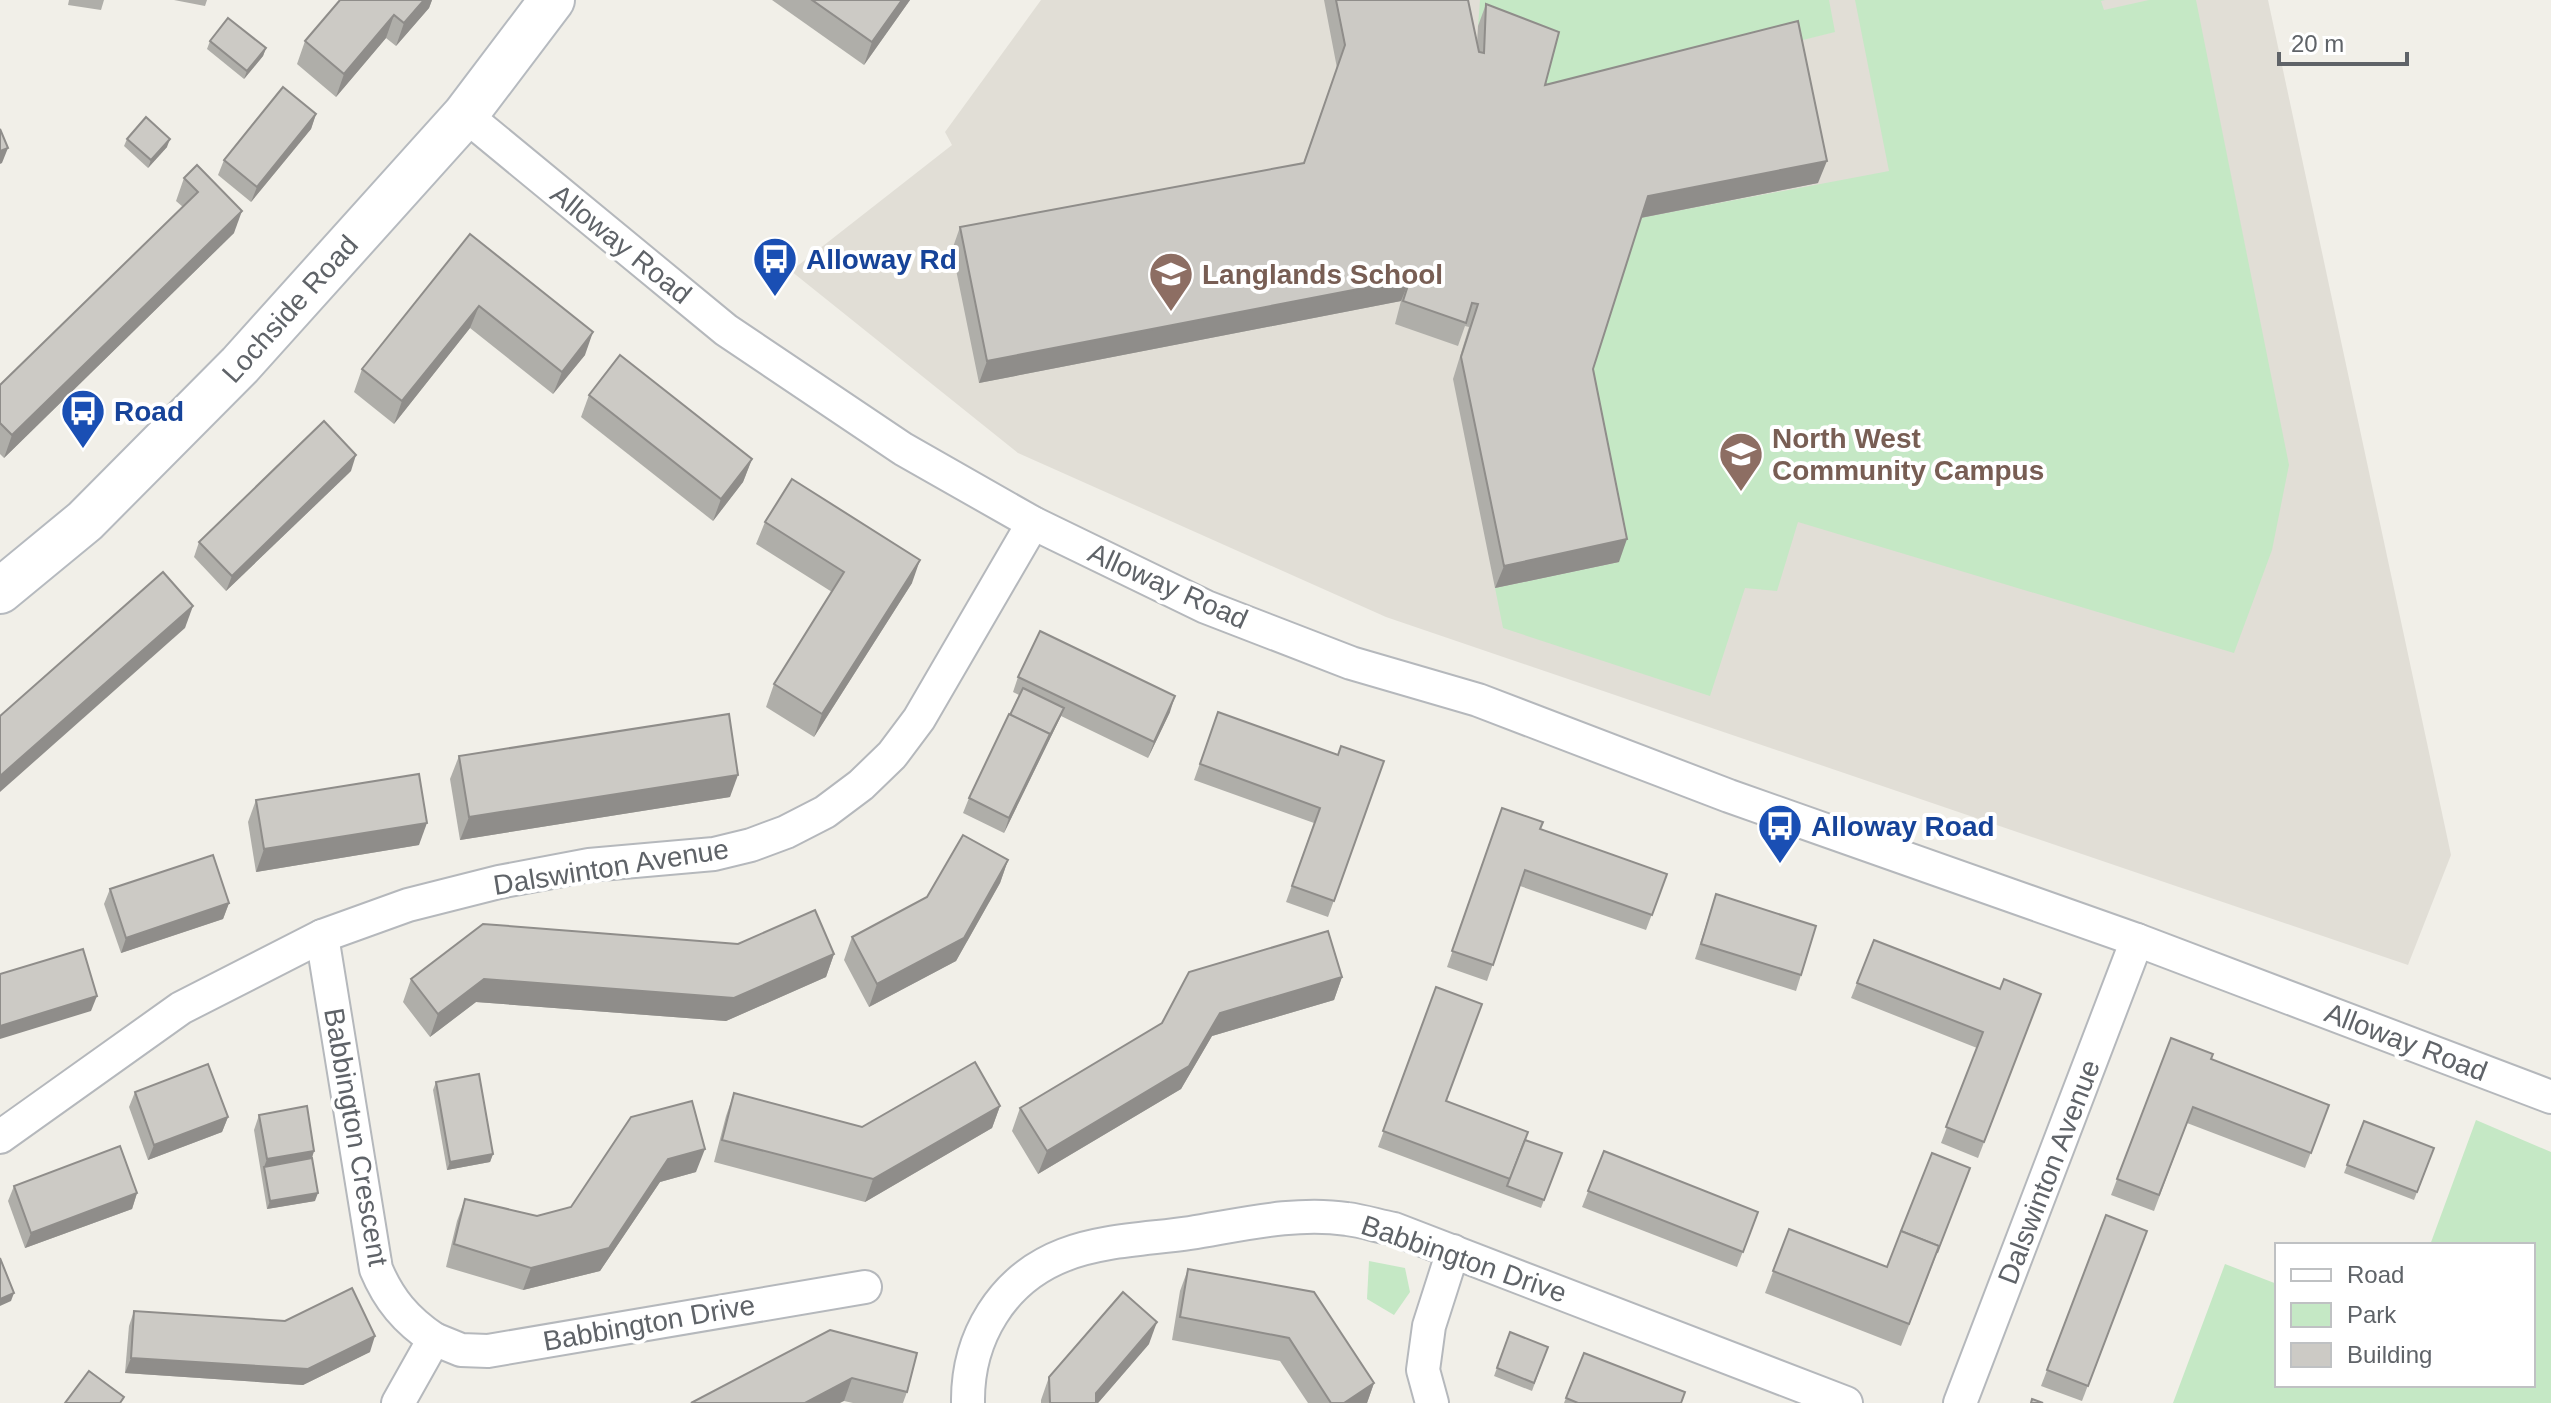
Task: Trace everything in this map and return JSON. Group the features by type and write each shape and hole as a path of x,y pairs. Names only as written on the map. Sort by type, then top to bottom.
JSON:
{"street":[{"name":"Lochside Road","path":"0,591 85,521 240,365 465,115 552,0"},
{"name":"Alloway Road","path":"465,115 726,330 903,449 1033,523 1206,607 1351,663 1478,700 1729,796 2137,940 2551,1097"},
{"name":"Dalswinton Avenue","path":"0,1137 181,1008 322,936 408,905 499,882 589,865 714,854 751,845 825,812 882,765 919,719 1033,523"},
{"name":"Babbington Crescent","path":"322,936 376,1269 395,1306 413,1325 434,1339"},
{"name":"Dalswinton Avenue","path":"1960,1403 2137,940"},
{"name":"Babbington Drive","path":"968,1403 972,1355 982,1330 994,1310 1024,1277 1064,1255 1086,1248 1295,1217 1345,1218 1394,1229 1846,1403"},
{"path":"1432,1403 1423,1370 1429,1326 1453,1251"},
{"name":"Babbington Drive","path":"434,1339 461,1350 488,1351 865,1287"},
{"path":"398,1403 434,1339"}],"shaded area":[{"name":"North West Community Campus","path":"1041,0 2268,0 2451,855 2408,965 1386,617 1018,453 791,271 952,145 945,132"}],"green space":[{"path":"1480,0 1829,0 1835,32 1543,105 1478,27"},
{"path":"1855,0 2105,0 2101,1 2104,10 2149,0 2196,0 2289,465 2272,550 2234,653 1798,522 1777,591 1745,588 1710,696 1503,628 1495,588 1619,562 1585,392 1640,218 1889,171"},
{"path":"2476,1120 2551,1152 2551,1403 2173,1403 2225,1264 2275,1283 2275,1387 2535,1387 2535,1243 2431,1243"},
{"path":"1369,1261 1405,1268 1410,1292 1394,1315 1367,1299"}],"building":[{"path":"340,0 424,0 404,23 394,15 344,74 305,41"},
{"path":"812,0 902,0 872,42"},
{"path":"1336,0 1468,0 1479,52 1484,53 1486,4 1559,32 1545,85 1798,21 1827,161 1648,196 1593,369 1627,539 1504,566 1461,357 1478,304 1472,303 1466,323 1403,301 1410,279 987,361 960,227 1304,163 1345,45"},
{"path":"228,18 266,48 247,71 210,41"},
{"path":"283,87 316,114 257,187 224,160"},
{"path":"146,117 170,139 151,160 127,139"},
{"path":"0,129 8,148 0,151"},
{"path":"197,165 242,211 12,435 0,423 0,385 198,192 184,178"},
{"path":"470,234 593,332 562,372 479,306 402,401 362,369"},
{"path":"620,355 752,459 721,499 589,395"},
{"path":"324,421 356,455 232,576 199,542"},
{"path":"792,479 920,560 822,714 774,684 844,572 765,522"},
{"path":"163,572 193,606 0,776 0,716"},
{"path":"1040,631 1175,696 1154,742 1018,677"},
{"path":"1023,688 1064,708 1047,741 1050,734 1010,715"},
{"path":"1218,712 1338,755 1341,746 1384,761 1334,901 1292,886 1320,808 1200,764"},
{"path":"729,714 738,775 469,817 459,756"},
{"path":"1009,714 1050,734 1009,818 969,798"},
{"path":"419,774 427,823 264,849 256,800"},
{"path":"1502,808 1543,822 1540,829 1667,874 1652,915 1525,870 1493,965 1452,951"},
{"path":"963,835 1008,860 964,938 877,984 852,937 927,897"},
{"path":"213,855 229,903 126,938 110,889"},
{"path":"1716,894 1816,926 1801,975 1701,944"},
{"path":"815,910 834,954 734,998 484,979 438,1014 411,979 483,924 738,944"},
{"path":"1328,931 1342,977 1220,1013 1189,1066 1047,1151 1020,1108 1162,1023 1189,972"},
{"path":"1874,940 2000,989 2004,979 2041,994 1984,1142 1946,1127 1983,1032 1857,983"},
{"path":"83,949 97,996 0,1026 0,974"},
{"path":"1436,987 1482,1004 1446,1101 1528,1132 1510,1179 1383,1131"},
{"path":"2171,1038 2213,1054 2211,1059 2329,1105 2311,1153 2193,1107 2159,1195 2117,1179"},
{"path":"975,1062 1000,1106 873,1179 722,1140 734,1093 862,1127"},
{"path":"208,1064 228,1117 154,1145 135,1092"},
{"path":"479,1074 493,1154 450,1162 436,1082"},
{"path":"692,1101 705,1149 668,1159 609,1248 531,1268 454,1244 465,1199 537,1216 571,1207 631,1117"},
{"path":"307,1106 314,1151 267,1159 259,1115"},
{"path":"2364,1121 2434,1148 2417,1192 2347,1165"},
{"path":"1525,1140 1562,1153 1544,1200 1507,1186"},
{"path":"120,1146 137,1193 31,1233 14,1186"},
{"path":"1604,1151 1758,1212 1743,1252 1588,1191"},
{"path":"1932,1153 1970,1168 1937,1253 1939,1246 1901,1231"},
{"path":"312,1158 318,1193 270,1201 264,1167"},
{"path":"2106,1215 2147,1231 2088,1386 2047,1370"},
{"path":"1789,1229 1887,1267 1901,1231 1939,1246 1909,1324 1773,1271"},
{"path":"0,1258 14,1293 0,1299"},
{"path":"1188,1269 1314,1292 1374,1383 1344,1403 1331,1403 1289,1338 1180,1317"},
{"path":"352,1288 375,1336 308,1369 131,1358 134,1311 285,1321"},
{"path":"1123,1292 1157,1322 1096,1393 1096,1403 1050,1403 1049,1377"},
{"path":"830,1330 917,1353 907,1392 852,1378 805,1403 691,1403"},
{"path":"1510,1332 1548,1347 1534,1383 1497,1368"},
{"path":"1584,1353 1685,1392 1681,1403 1578,1403 1566,1398"},
{"path":"89,1371 124,1397 120,1403 65,1403"}],"place":[{"name":"Alloway Rd","path":"775,298"},
{"name":"Langlands School","path":"1171,313"},
{"name":"Road","path":"83,450"},
{"name":"North West Community Campus","path":"1741,493"},
{"name":"Alloway Road","path":"1780,865"}]}
